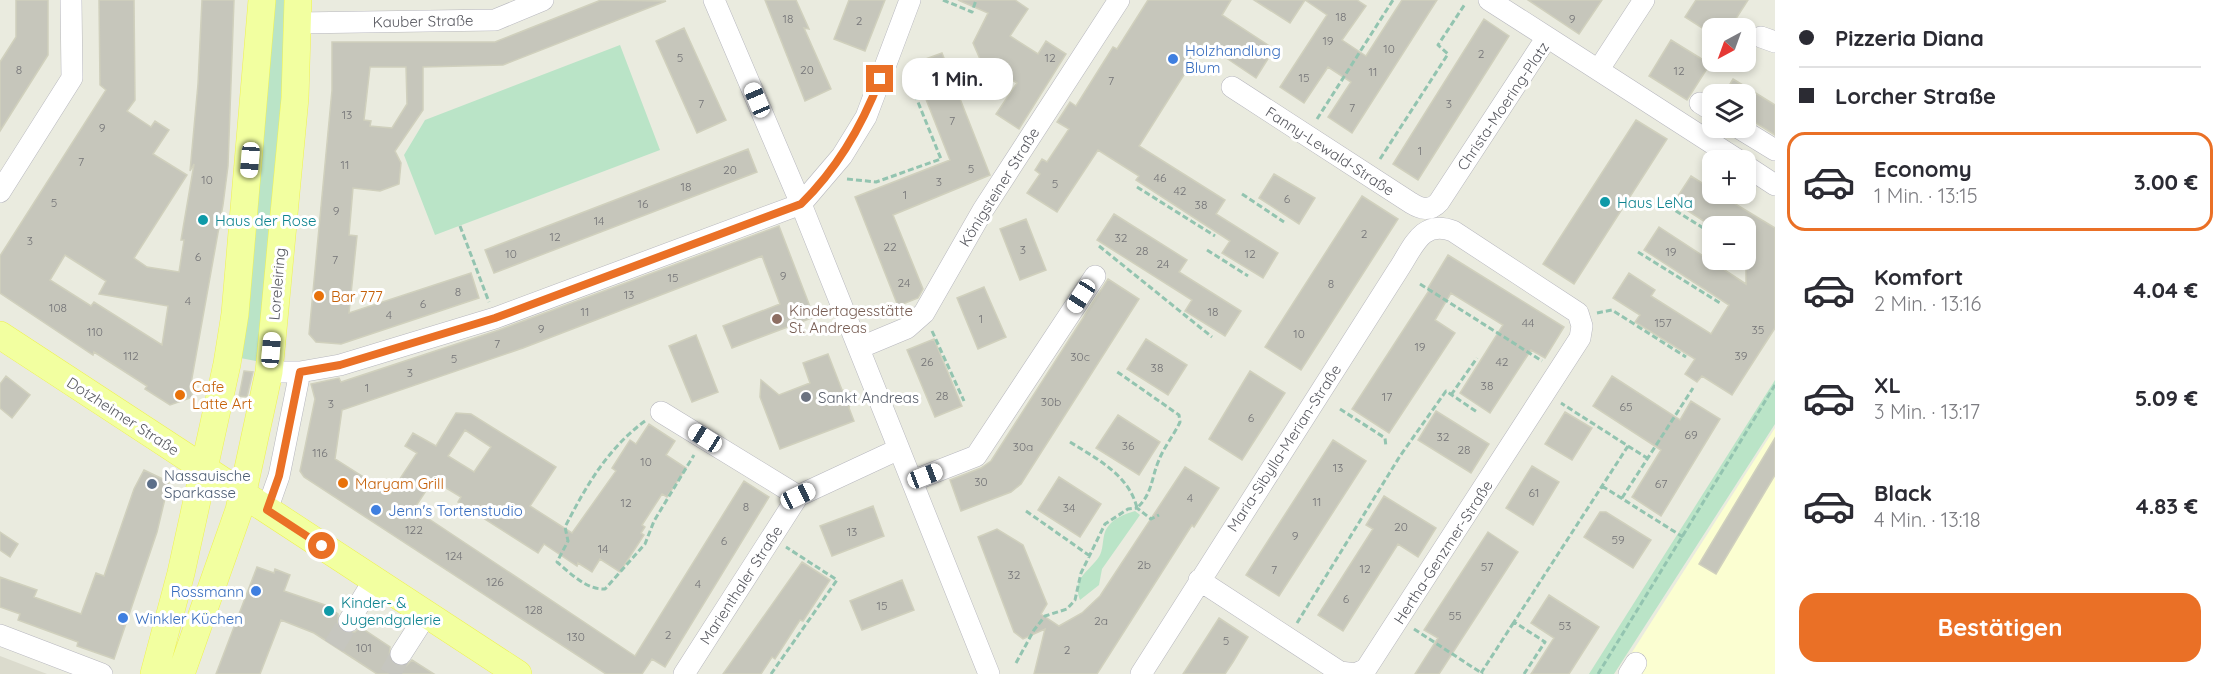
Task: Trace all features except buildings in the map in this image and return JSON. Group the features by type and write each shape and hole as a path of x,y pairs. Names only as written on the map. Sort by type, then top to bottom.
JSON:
{"main road":[{"path":"154,674 172,612 202,468 227,364 235,314 262,0"},
{"name":"Loreleiring","path":"181,674 231,536 243,493 269,372 295,98 298,11"},
{"name":"Dotzheimer Straße","path":"0,335 518,674"}],"street":[{"path":"0,192 72,78 71,0"},
{"name":"Kauber Straße","path":"298,11 495,20 543,0"},
{"path":"714,0 801,204 989,674"},
{"path":"269,372 300,372 340,365 495,318 801,204 849,146 866,117 909,0"},
{"name":"Königsteiner Straße","path":"859,348 907,328 924,314 982,210 1119,0"},
{"path":"1489,0 1548,37"},
{"path":"1599,69 1644,0"},
{"name":"Christa-Moering-Platz","path":"1431,218 1439,202 1548,37 1723,150"},
{"name":"Fanny-Lewald-Straße","path":"1232,87 1431,218"},
{"path":"1755,138 1775,150"},
{"path":"1756,172 1775,185"},
{"name":"Hertha-Genzmer-Straße","path":"1199,580 1340,672 1355,674 1371,665 1400,620 1580,338 1582,326 1578,313 1532,281 1431,218"},
{"name":"Maria-Sibylla-Merian-Straße","path":"1141,674 1431,218"},
{"path":"912,481 976,456 1095,276"},
{"path":"267,510 279,476 300,372"},
{"path":"661,412 798,496 899,449"},
{"name":"Marienthaler Straße","path":"684,674 798,496"},
{"path":"349,621 374,580"},
{"path":"401,654 426,615"},
{"path":"0,635 102,674"}],"path":[{"path":"943,0 972,12 976,0"},
{"path":"1314,123 1393,0"},
{"path":"1377,163 1448,54 1438,45 1465,4"},
{"path":"828,174 855,181 876,182 941,159 903,66 887,60"},
{"path":"1137,187 1215,237"},
{"path":"1242,194 1284,222"},
{"path":"1668,206 1702,227"},
{"path":"460,226 495,318"},
{"path":"1099,246 1212,337"},
{"path":"1206,250 1248,276"},
{"path":"1638,252 1720,303"},
{"path":"1420,284 1546,364"},
{"path":"1594,313 1612,310 1686,357"},
{"path":"924,314 964,401"},
{"path":"1451,395 1477,358"},
{"path":"1016,663 1034,630 1045,616 1067,609 1075,600 1081,573 1105,524 1128,509 1137,508 1149,494 1158,462 1180,422 1179,415 1116,370"},
{"path":"1598,674 1775,385"},
{"path":"1622,498 1693,388"},
{"path":"1288,638 1400,456 1446,391 1477,412"},
{"path":"1558,401 1647,458"},
{"path":"1340,409 1385,438 1386,447"},
{"path":"661,412 644,421 617,444 581,495 565,526 568,541 557,562 596,590 605,590 645,544 654,521 705,438"},
{"path":"1070,442 1116,474 1134,494 1137,508 1151,519 1159,515"},
{"path":"1400,620 1482,673 1628,446"},
{"path":"1602,486 1683,537"},
{"path":"1026,511 1090,556"},
{"path":"771,538 837,580 771,674"},
{"path":"1514,622 1545,642 1524,674"}],"shaded area":[{"path":"273,0 289,0 261,362 235,357"},
{"path":"620,45 660,150 435,235 404,155 425,120"},
{"path":"1775,380 1775,424 1614,674 1589,674"},
{"path":"1775,428 1775,674 1636,674 1629,657"},
{"path":"1135,511 1140,515 1102,569 1099,585 1080,600 1078,586 1080,580 1100,555 1107,528 1116,519"},
{"path":"0,656 47,674 0,674"}],"tunnel":[{"path":"334,646 349,621"},
{"path":"390,674 401,654"}],"place":[{"name":"Holzhandlung Blum","path":"1173,59"},
{"name":"Haus LeNa","path":"1605,202"},
{"name":"Haus der Rose","path":"203,220"},
{"name":"Bar 777","path":"319,296"},
{"name":"Kindertagesstätte St. Andreas","path":"777,319"},
{"name":"Cafe Latte Art","path":"180,395"},
{"name":"Sankt Andreas","path":"806,397"},
{"name":"Maryam Grill","path":"343,483"},
{"name":"Nassauische Sparkasse","path":"152,484"},
{"name":"Jenn's Tortenstudio","path":"376,510"},
{"name":"Rossmann","path":"256,591"},
{"name":"Kinder- & Jugendgalerie","path":"329,611"},
{"name":"Winkler Küchen","path":"123,618"}],"route":[{"path":"322,546 267,510 277,487 300,372 340,365 495,318 801,204 815,190 855,137 866,117 880,79"}]}
